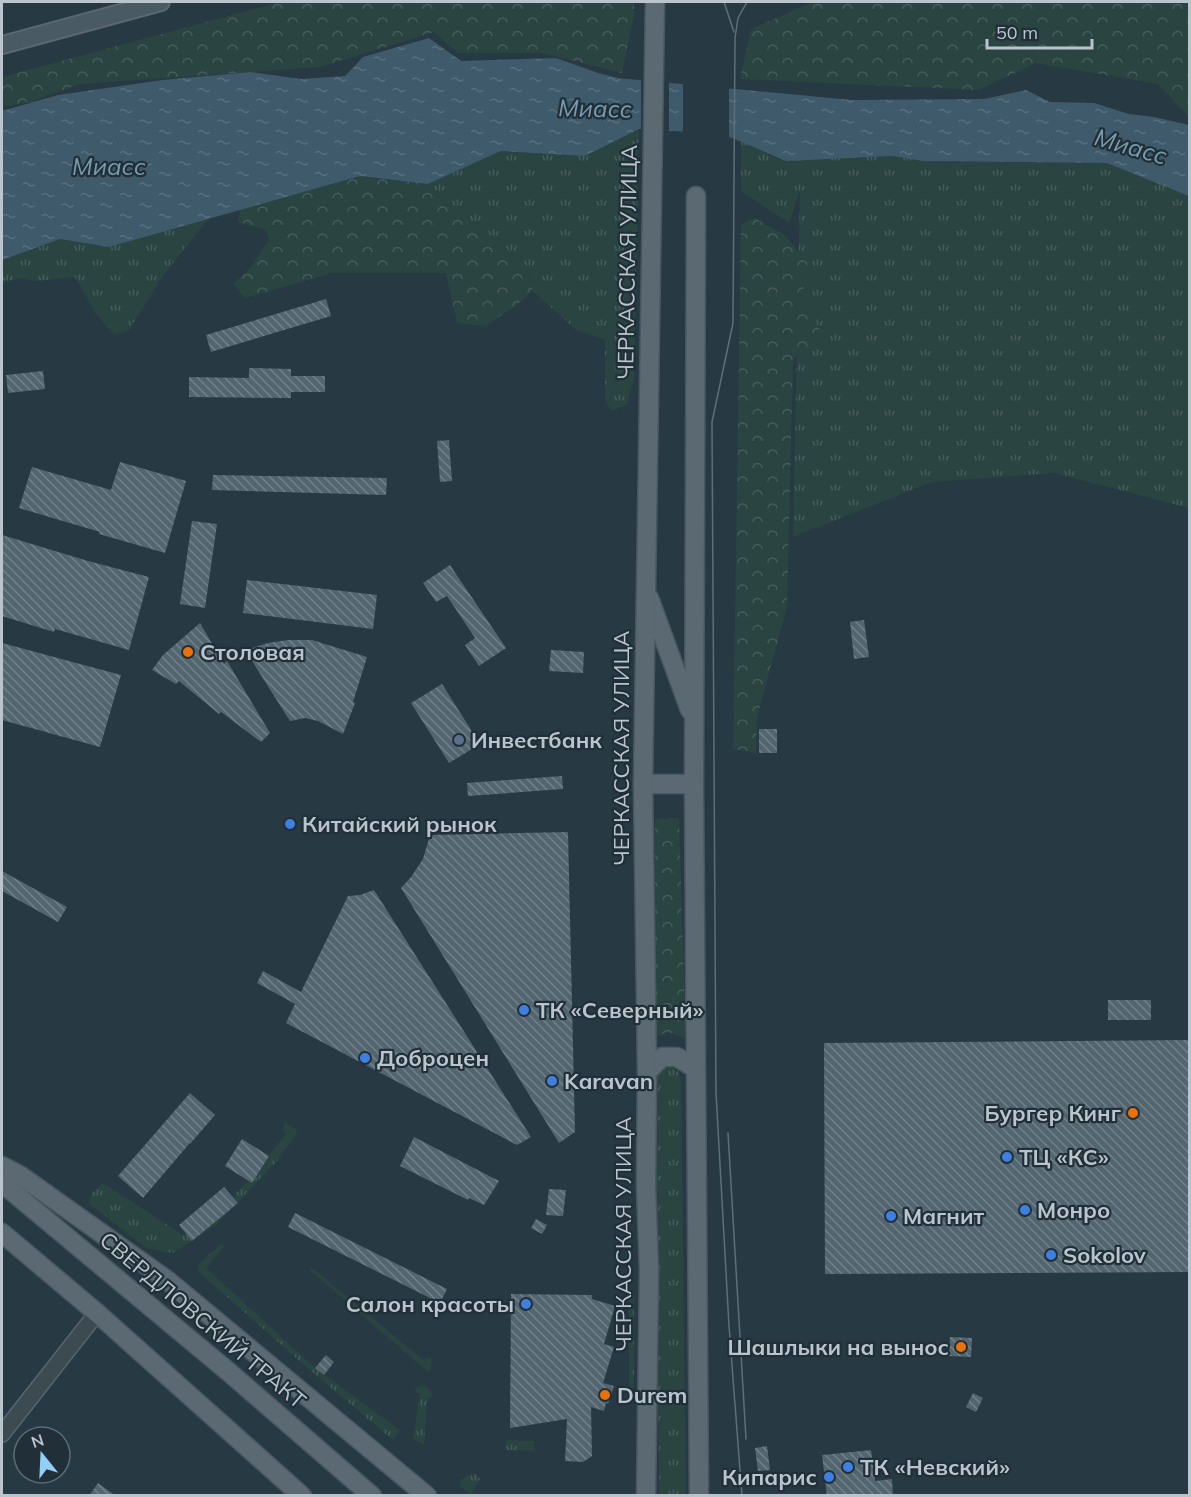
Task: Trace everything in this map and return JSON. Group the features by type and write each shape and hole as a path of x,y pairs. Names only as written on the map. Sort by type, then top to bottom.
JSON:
{"main road":[{"path":"2,45 161,2"},
{"name":"ЧЕРКАССКАЯ УЛИЦА","path":"646,1496 649,1271 646,1185 647,1072 643,784 655,2"},
{"path":"696,196 694,784 699,1496"},
{"path":"645,588 694,723"},
{"path":"643,784 694,784"},
{"path":"647,1072 662,1057 677,1057 695,1068"},
{"path":"2,1166 21,1176 167,1280 427,1496"},
{"name":"СВЕРДЛОВСКИЙ ТРАКТ","path":"2,1183 230,1373 372,1496"},
{"path":"2,1233 97,1313 302,1496"}],"street":[{"path":"2,1434 97,1313"}],"green space":[{"path":"280,2 634,2 634,15 622,73 542,53 458,53 434,32 320,67 80,84 30,102 2,107 2,77"},
{"path":"813,2 1189,2 1189,117 1158,84 1035,63 979,90 740,79 751,29"},
{"path":"639,129 634,377 627,405 611,411 605,400 605,340 576,330 533,291 526,266 483,229 450,207 428,184 501,151 585,156"},
{"path":"741,141 786,160 892,156 923,161 1108,163 1187,194 1190,208 1189,508 1054,473 932,482 793,537 800,190 789,223 741,191"},
{"path":"360,176 428,184 450,207 483,229 526,266 533,291 485,326 457,323 446,273 332,273 245,298 233,284 250,268 269,240 266,230 238,222 240,209"},
{"path":"209,218 162,277 129,330 114,335 96,314 75,277 37,281 19,278 2,283 2,260 60,239 109,247"},
{"path":"754,218 783,234 808,262 803,291 822,336 793,359 787,607 757,717 756,753 733,749 741,224"},
{"path":"679,818 686,1040 671,1033 655,1038 655,819"},
{"path":"672,1068 679,1072 681,1083 686,1495 659,1495 655,1078 658,1071"},
{"path":"284,1122 297,1130 296,1135 277,1161 216,1225 173,1253 146,1248 88,1203 92,1193 103,1183 183,1235 209,1220 246,1183 286,1134 283,1129"},
{"path":"221,1244 224,1246 206,1268 315,1368 400,1430 393,1440 198,1271 199,1264"},
{"path":"311,1267 423,1360 429,1357 432,1359 430,1371 427,1371 310,1270"},
{"path":"629,1292 634,1293 634,1388 629,1388"},
{"path":"423,1385 433,1395 427,1400 424,1445 413,1438 420,1394 415,1392 417,1387"},
{"path":"506,1440 534,1441 534,1451 506,1450"},
{"path":"475,1473 480,1479 471,1495 460,1486 460,1481"}],"water":[{"name":"Миасс","path":"429,38 461,61 556,58 618,78 852,100 984,99 1026,90 1050,102 1094,103 1129,114 1189,125 1189,196 1107,163 923,161 892,156 786,161 723,134 639,129 585,156 501,151 428,184 360,176 109,247 60,239 2,260 2,111 58,95 163,80 250,72 301,79 345,76 363,57"}],"pier":[{"path":"641,77 669,79 669,134 641,132"},
{"path":"683,81 729,85 729,140 723,137 683,135"}],"building":[{"path":"326,299 331,316 211,352 206,335"},
{"path":"249,368 291,369 291,376 325,376 325,392 291,392 291,398 189,397 189,377 249,378"},
{"path":"43,371 45,389 8,393 6,375"},
{"path":"449,440 452,481 440,482 437,441"},
{"path":"120,462 186,481 165,553 19,508 32,467 111,490"},
{"path":"213,475 387,478 386,495 212,490"},
{"path":"192,521 217,524 205,608 180,604"},
{"path":"2,535 149,577 129,650 55,629 54,632 2,616"},
{"path":"450,565 506,648 479,666 465,645 475,638 447,596 436,602 423,583"},
{"path":"247,580 377,595 373,629 243,613"},
{"path":"864,620 869,657 854,659 850,622"},
{"path":"200,623 224,664 227,661 270,733 261,742 221,712 219,714 179,681 176,684 152,670 163,655"},
{"path":"288,640 312,640 367,657 353,702 355,703 343,734 318,721 305,718 290,721 245,650"},
{"path":"2,643 121,675 100,747 2,720"},
{"path":"551,650 584,652 583,673 549,671"},
{"path":"442,684 480,744 449,763 411,703"},
{"path":"759,729 777,729 777,753 759,753"},
{"path":"562,776 563,789 468,796 467,783"},
{"name":"ТК «Северный»","path":"568,832 575,1132 559,1143 401,888 423,859 430,835"},
{"path":"2,871 67,907 58,922 2,891"},
{"name":"ТК «Северный»","path":"374,890 531,1137 517,1145 286,1023 295,1004 257,983 263,971 301,992 348,896"},
{"path":"1108,1000 1151,1000 1151,1020 1108,1020"},
{"name":"ТЦ «КС»","path":"1190,1040 1190,1272 825,1274 824,1043"},
{"path":"190,1093 215,1115 190,1144 188,1142 189,1144 143,1198 118,1176"},
{"path":"414,1137 499,1181 484,1205 469,1198 468,1200 400,1166"},
{"path":"242,1139 269,1156 252,1183 225,1166"},
{"path":"224,1187 238,1203 192,1241 179,1225"},
{"path":"549,1189 566,1190 563,1216 546,1215"},
{"path":"295,1213 447,1289 440,1303 288,1227"},
{"path":"536,1219 547,1225 542,1234 531,1228"},
{"path":"511,1294 592,1295 592,1299 615,1306 604,1344 614,1347 603,1383 614,1386 604,1411 591,1407 592,1456 583,1462 565,1461 567,1419 510,1428"},
{"name":"Шашлыки на вынос","path":"950,1337 972,1338 971,1357 949,1356"},
{"path":"326,1355 334,1362 324,1375 315,1368"},
{"path":"973,1393 983,1398 976,1412 966,1407"},
{"path":"767,1446 770,1470 758,1471 755,1448"},
{"name":"ТК «Невский»","path":"871,1450 875,1481 892,1479 893,1496 827,1496 822,1455"},
{"path":"98,1483 116,1496 89,1496"}],"tram line":[{"path":"724,2 734,32"},
{"path":"742,1496 729,1326 716,1093 712,422 733,323 735,38 738,18 747,2"},
{"path":"728,1133 746,1439"}],"place":[{"name":"Столовая","path":"188,652"},
{"name":"Инвестбанк","path":"459,740"},
{"name":"Китайский рынок","path":"290,824"},
{"name":"ТК «Северный»","path":"524,1010"},
{"name":"Доброцен","path":"365,1058"},
{"name":"Karavan","path":"552,1081"},
{"name":"Бургер Кинг","path":"1133,1113"},
{"name":"ТЦ «КС»","path":"1007,1157"},
{"name":"Монро","path":"1025,1210"},
{"name":"Магнит","path":"891,1216"},
{"name":"Sokolov","path":"1051,1255"},
{"name":"Салон красоты","path":"526,1304"},
{"name":"Шашлыки на вынос","path":"961,1347"},
{"name":"Durem","path":"605,1395"},
{"name":"ТК «Невский»","path":"848,1467"},
{"name":"Кипарис","path":"829,1477"}]}
